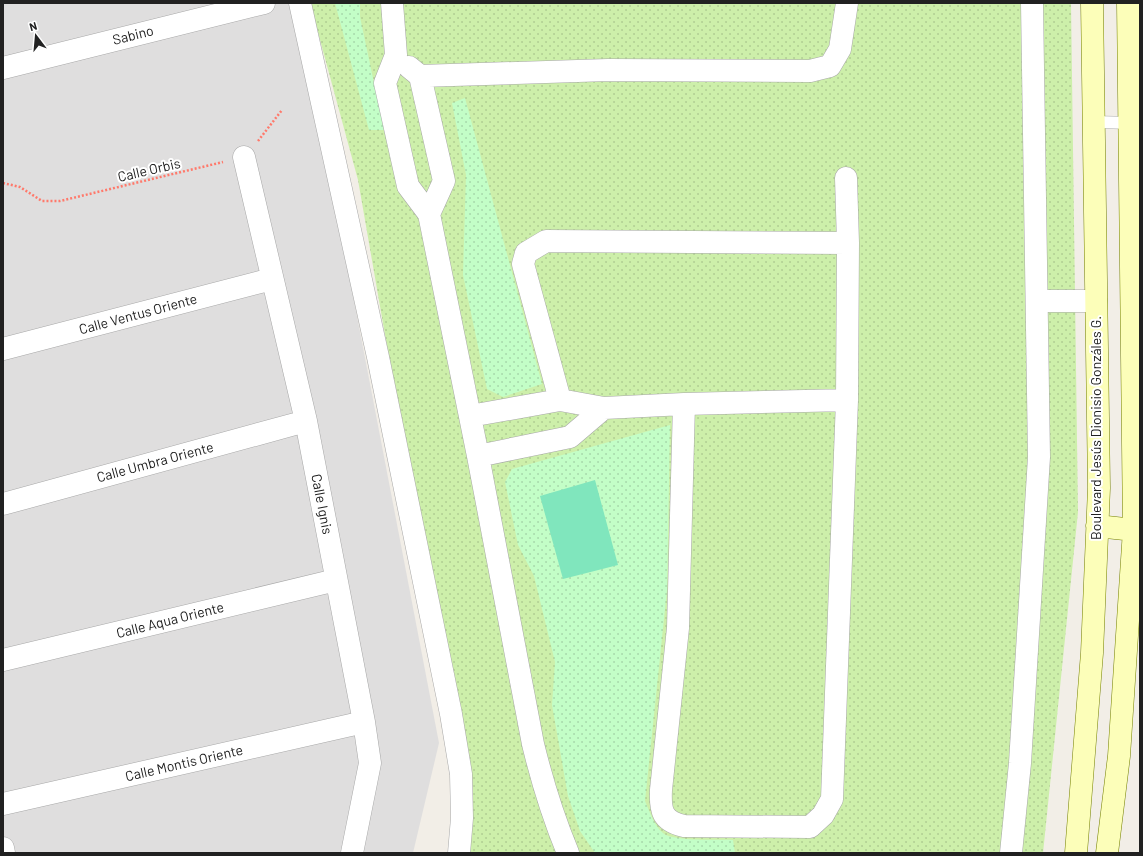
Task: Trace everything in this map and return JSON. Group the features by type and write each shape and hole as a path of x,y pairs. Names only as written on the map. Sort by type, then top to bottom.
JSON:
{"main road":[{"name":"Boulevard Jesús Dionisio Gonzáles G.","path":"1076,853 1091,660 1099,488 1092,3"},
{"path":"1107,853 1118,756 1134,530 1135,123 1128,3"},
{"path":"1097,526 1134,530"}],"street":[{"name":"Sabino","path":"3,68 264,3"},
{"path":"300,3 378,357 451,714 461,774 462,818 459,853"},
{"path":"392,3 396,55 385,83 408,186 429,214 478,456 532,744 557,828 568,853"},
{"path":"420,76 608,70 810,71 830,66 840,49 847,3"},
{"path":"1010,853 1020,763 1039,458 1032,3"},
{"path":"396,55 420,76 444,181 429,214"},
{"name":"Calle Ignis","path":"244,158 306,421 364,722 370,763 352,853"},
{"path":"684,404 678,628 660,805 662,812 667,819 673,823 684,826 810,827 824,815 832,799 847,400 848,243 846,178"},
{"path":"560,400 522,264 526,253 546,241 848,243"},
{"name":"Calle Ventus Oriente","path":"3,349 272,279"},
{"path":"1036,300 1096,301"},
{"path":"470,416 560,400 604,408 684,404 847,400"},
{"path":"478,456 570,437 604,408"},
{"name":"Calle Umbra Oriente","path":"3,504 306,421"},
{"name":"Calle Aqua Oriente","path":"3,660 336,580"},
{"name":"Calle Montis Oriente","path":"3,804 364,722"},
{"path":"3,848 4,853"}],"lane":[{"path":"1093,122 1135,123"}],"path":[{"path":"244,158 282,110"},
{"name":"Calle Orbis","path":"3,183 20,187 42,202 60,201 244,158"}],"shaded area":[{"path":"3,3 290,3 308,61 439,743 413,853 3,853"}],"green space":[{"path":"310,3 1071,3 1078,512 1043,853 454,853 464,788 358,180"},
{"path":"335,3 360,3 360,17 384,130 369,130"},
{"path":"465,98 542,384 503,397 487,389 463,275 466,175 452,103"},
{"path":"670,425 667,590 645,801 654,822 663,833 668,836 696,840 733,840 735,853 595,853 580,831 568,796 552,705 555,662 534,576 518,545 505,482 512,469"},
{"path":"595,480 618,565 563,579 540,496"}]}
